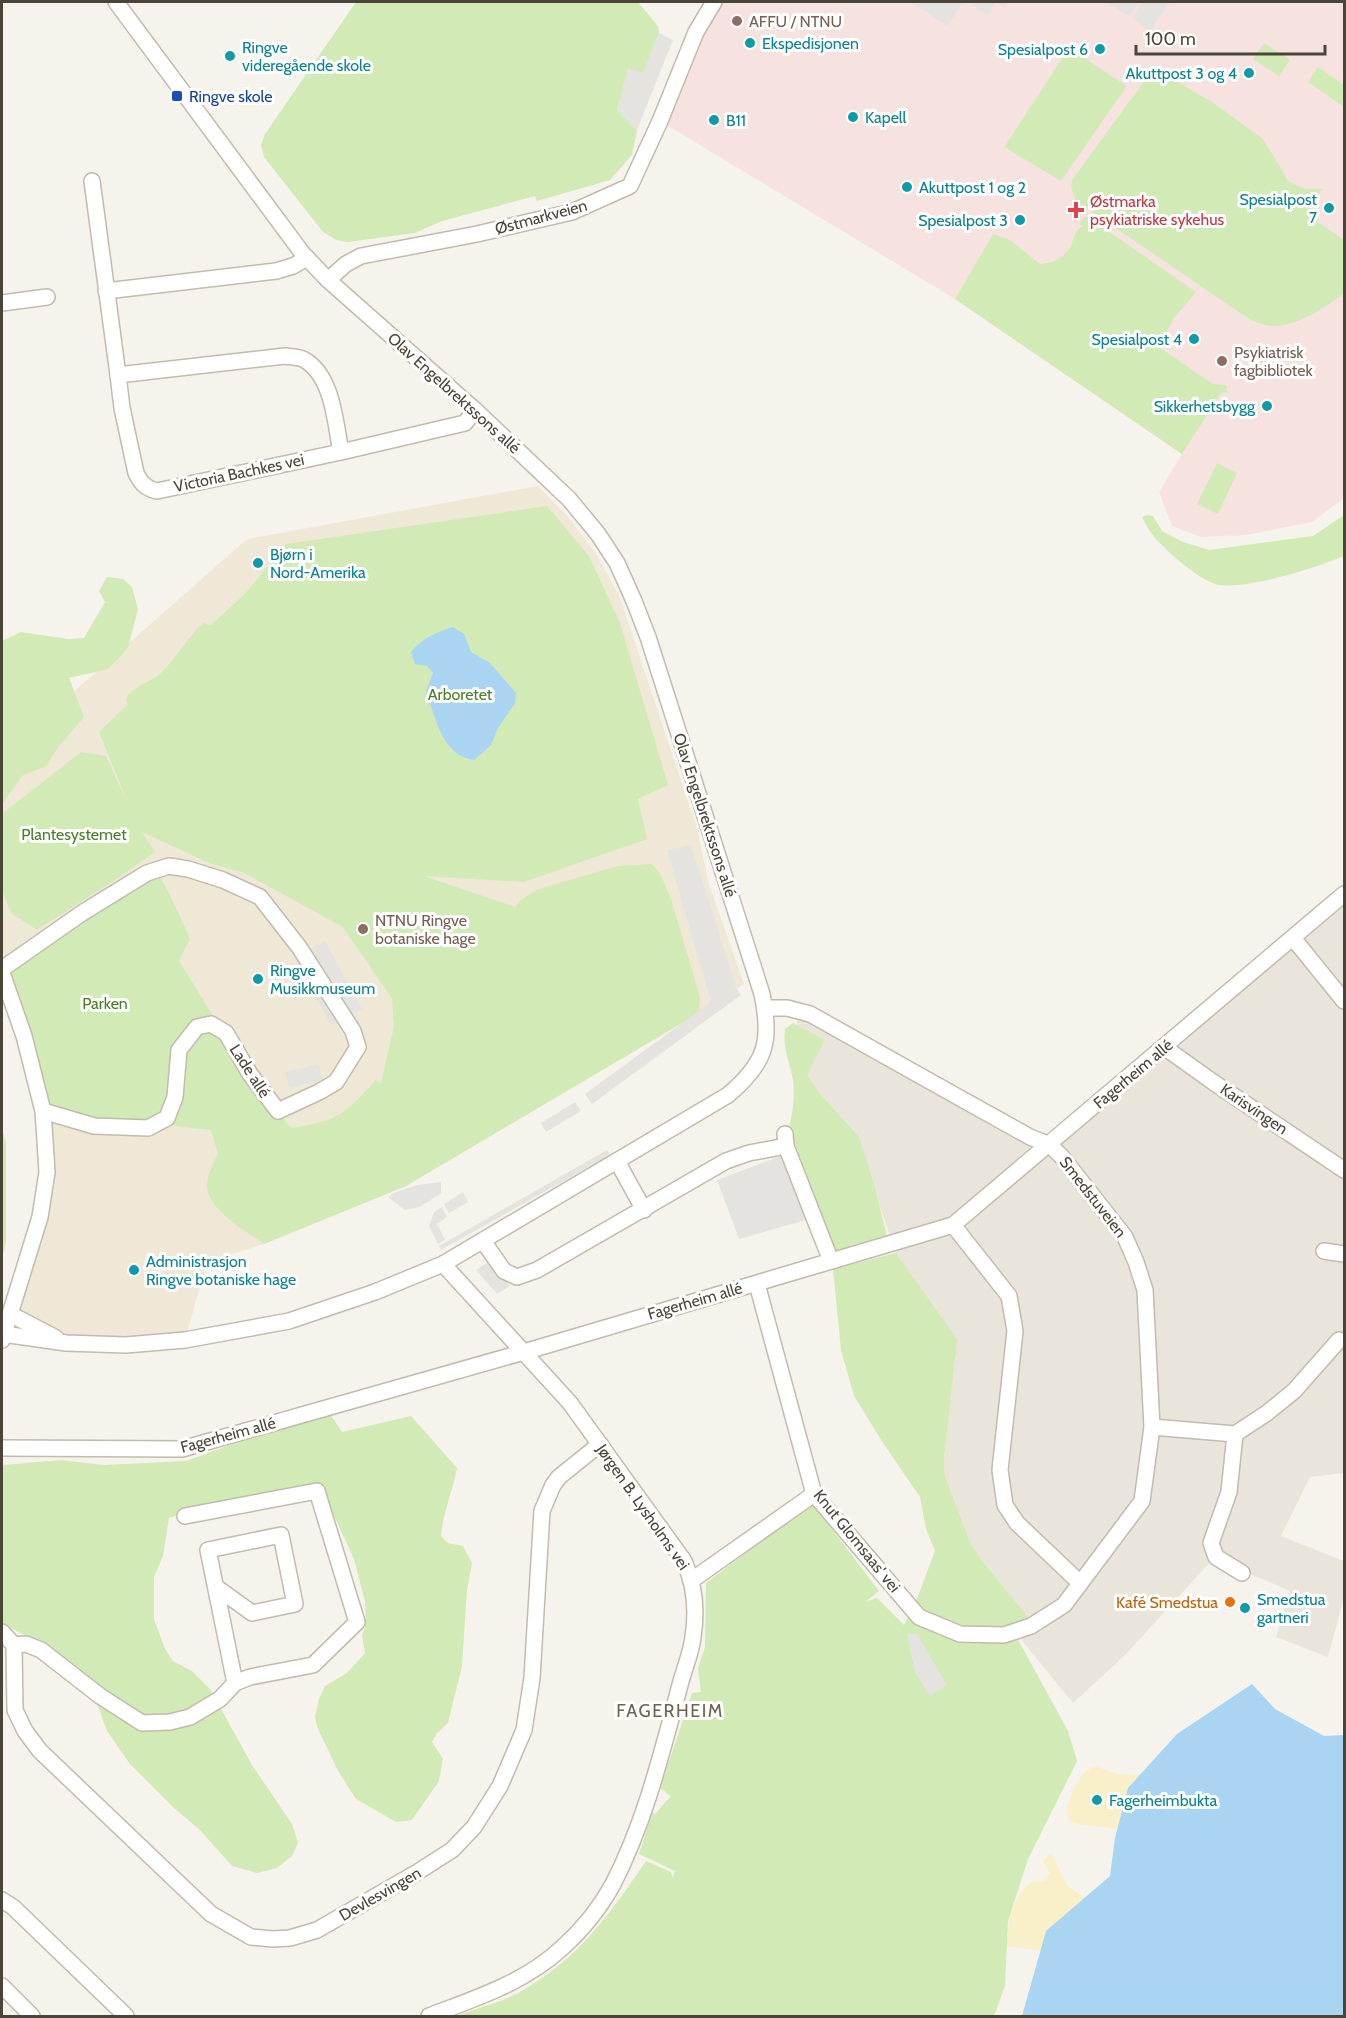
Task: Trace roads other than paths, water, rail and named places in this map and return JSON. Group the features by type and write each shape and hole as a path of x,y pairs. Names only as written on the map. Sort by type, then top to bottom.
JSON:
{"street":[{"name":"Olav Engelbrektssons allé","path":"2,1337 66,1343 126,1345 185,1340 289,1322 375,1292 443,1264 728,1095 751,1073 765,1044 767,1028 765,1008 655,658 626,581 603,541 580,511 475,410 328,280 308,258 116,2"},
{"name":"Østmarkveien","path":"328,280 346,264 361,256 477,234 572,212 630,186 660,121 696,32 714,2"},
{"name":"Victoria Bachkes vei","path":"92,181 122,408 136,473 140,482 151,489 157,491 465,423 475,410"},
{"path":"106,291 276,271 308,258"},
{"path":"2,303 47,297"},
{"path":"118,375 285,356 302,358 318,370 327,385 341,452"},
{"name":"Lade allé","path":"2,1337 40,1217 47,1172 43,1111 24,1036 2,971 82,913 147,873 169,866 188,869 223,880 260,897 299,947 353,1030 358,1047 336,1082 320,1092 278,1110 250,1074 226,1032 211,1024 197,1027 179,1050 174,1097 167,1118 148,1128 94,1126 43,1111"},
{"name":"Fagerheim allé","path":"2,1448 182,1449 524,1352 953,1225 1344,894"},
{"path":"1293,938 1344,1001"},
{"name":"Smedstuveien","path":"765,1008 787,1008 810,1014 1030,1137 1050,1145 1125,1237 1145,1290 1152,1427 1142,1501 1080,1583"},
{"name":"Karisvingen","path":"1164,1047 1344,1170"},
{"path":"483,1241 504,1271 517,1277 537,1270 645,1210 726,1161 785,1140 831,1261"},
{"path":"617,1161 645,1210"},
{"path":"953,1225 1009,1296 1015,1331 1000,1470 1005,1505 1017,1524 1080,1583"},
{"path":"1324,1251 1344,1254"},
{"name":"Jørgen B. Lysholms vei","path":"429,2016 474,2000 514,1982 547,1961 577,1934 602,1902 621,1868 636,1832 670,1725 690,1653 695,1600 692,1580 684,1561 570,1404 443,1264"},
{"name":"Knut Glomsaas' vei","path":"757,1284 814,1494 919,1617 960,1634 1004,1635 1031,1626 1064,1605 1080,1583"},
{"name":"Olav Engelbrektssons allé","path":"10,1314 66,1343"},
{"path":"1152,1427 1234,1434 1267,1413 1294,1391 1339,1340"},
{"path":"1234,1434 1229,1492 1211,1543 1216,1557 1242,1573"},
{"name":"Devlesvingen","path":"14,1645 15,1710 25,1731 40,1751 211,1914 251,1937 273,1940 303,1935 317,1930 362,1905 452,1850 474,1827 500,1786 524,1730 532,1678 542,1511 559,1477 600,1444"},
{"path":"2,1632 14,1645 26,1644 41,1650 100,1696 142,1723 170,1722 190,1717 220,1699 235,1683 250,1677 313,1665 357,1622 317,1491 185,1516"},
{"path":"692,1580 814,1494"},
{"path":"216,1587 252,1612 295,1604 281,1535 208,1550 235,1683"},
{"path":"2,1900 13,1907 126,2016"},
{"path":"2,1986 32,2016"}],"water":[{"path":"453,627 464,634 471,652 490,663 516,693 515,703 498,728 491,745 474,760 463,757 447,744 426,692 433,673 427,666 415,664 411,652 430,636"},
{"path":"1252,1684 1275,1709 1324,1736 1344,1735 1344,2016 1022,2016 1046,1931 1110,1876 1115,1838 1128,1788 1177,1734"}],"place":[{"name":"AFFU / NTNU","path":"737,21"},
{"name":"Ekspedisjonen","path":"750,43"},
{"name":"Spesialpost 6","path":"1100,49"},
{"name":"Ringve videregående skole","path":"230,56"},
{"name":"Akuttpost 3 og 4","path":"1249,73"},
{"name":"Ringve skole","path":"177,96"},
{"name":"Kapell","path":"853,117"},
{"name":"B11","path":"714,120"},
{"name":"Akuttpost 1 og 2","path":"907,187"},
{"name":"Spesialpost 7","path":"1329,208"},
{"name":"Østmarka psykiatriske sykehus","path":"1076,210"},
{"name":"Spesialpost 3","path":"1020,220"},
{"name":"Spesialpost 4","path":"1194,339"},
{"name":"Psykiatrisk fagbibliotek","path":"1222,361"},
{"name":"Sikkerhetsbygg","path":"1267,406"},
{"name":"Bjørn i Nord-Amerika","path":"258,563"},
{"name":"NTNU Ringve botaniske hage","path":"363,929"},
{"name":"Ringve Musikkmuseum","path":"258,979"},
{"name":"Administrasjon Ringve botaniske hage","path":"134,1270"},
{"name":"Kafé Smedstua","path":"1230,1602"},
{"name":"Smedstua gartneri","path":"1245,1608"},
{"name":"Fagerheimbukta","path":"1097,1800"}],"district":[{"name":"FAGERHEIM","path":"670,1711"}],"park label":[{"name":"Arboretet","path":"460,694"},
{"name":"Plantesystemet","path":"74,834"},
{"name":"Parken","path":"105,1003"}]}
